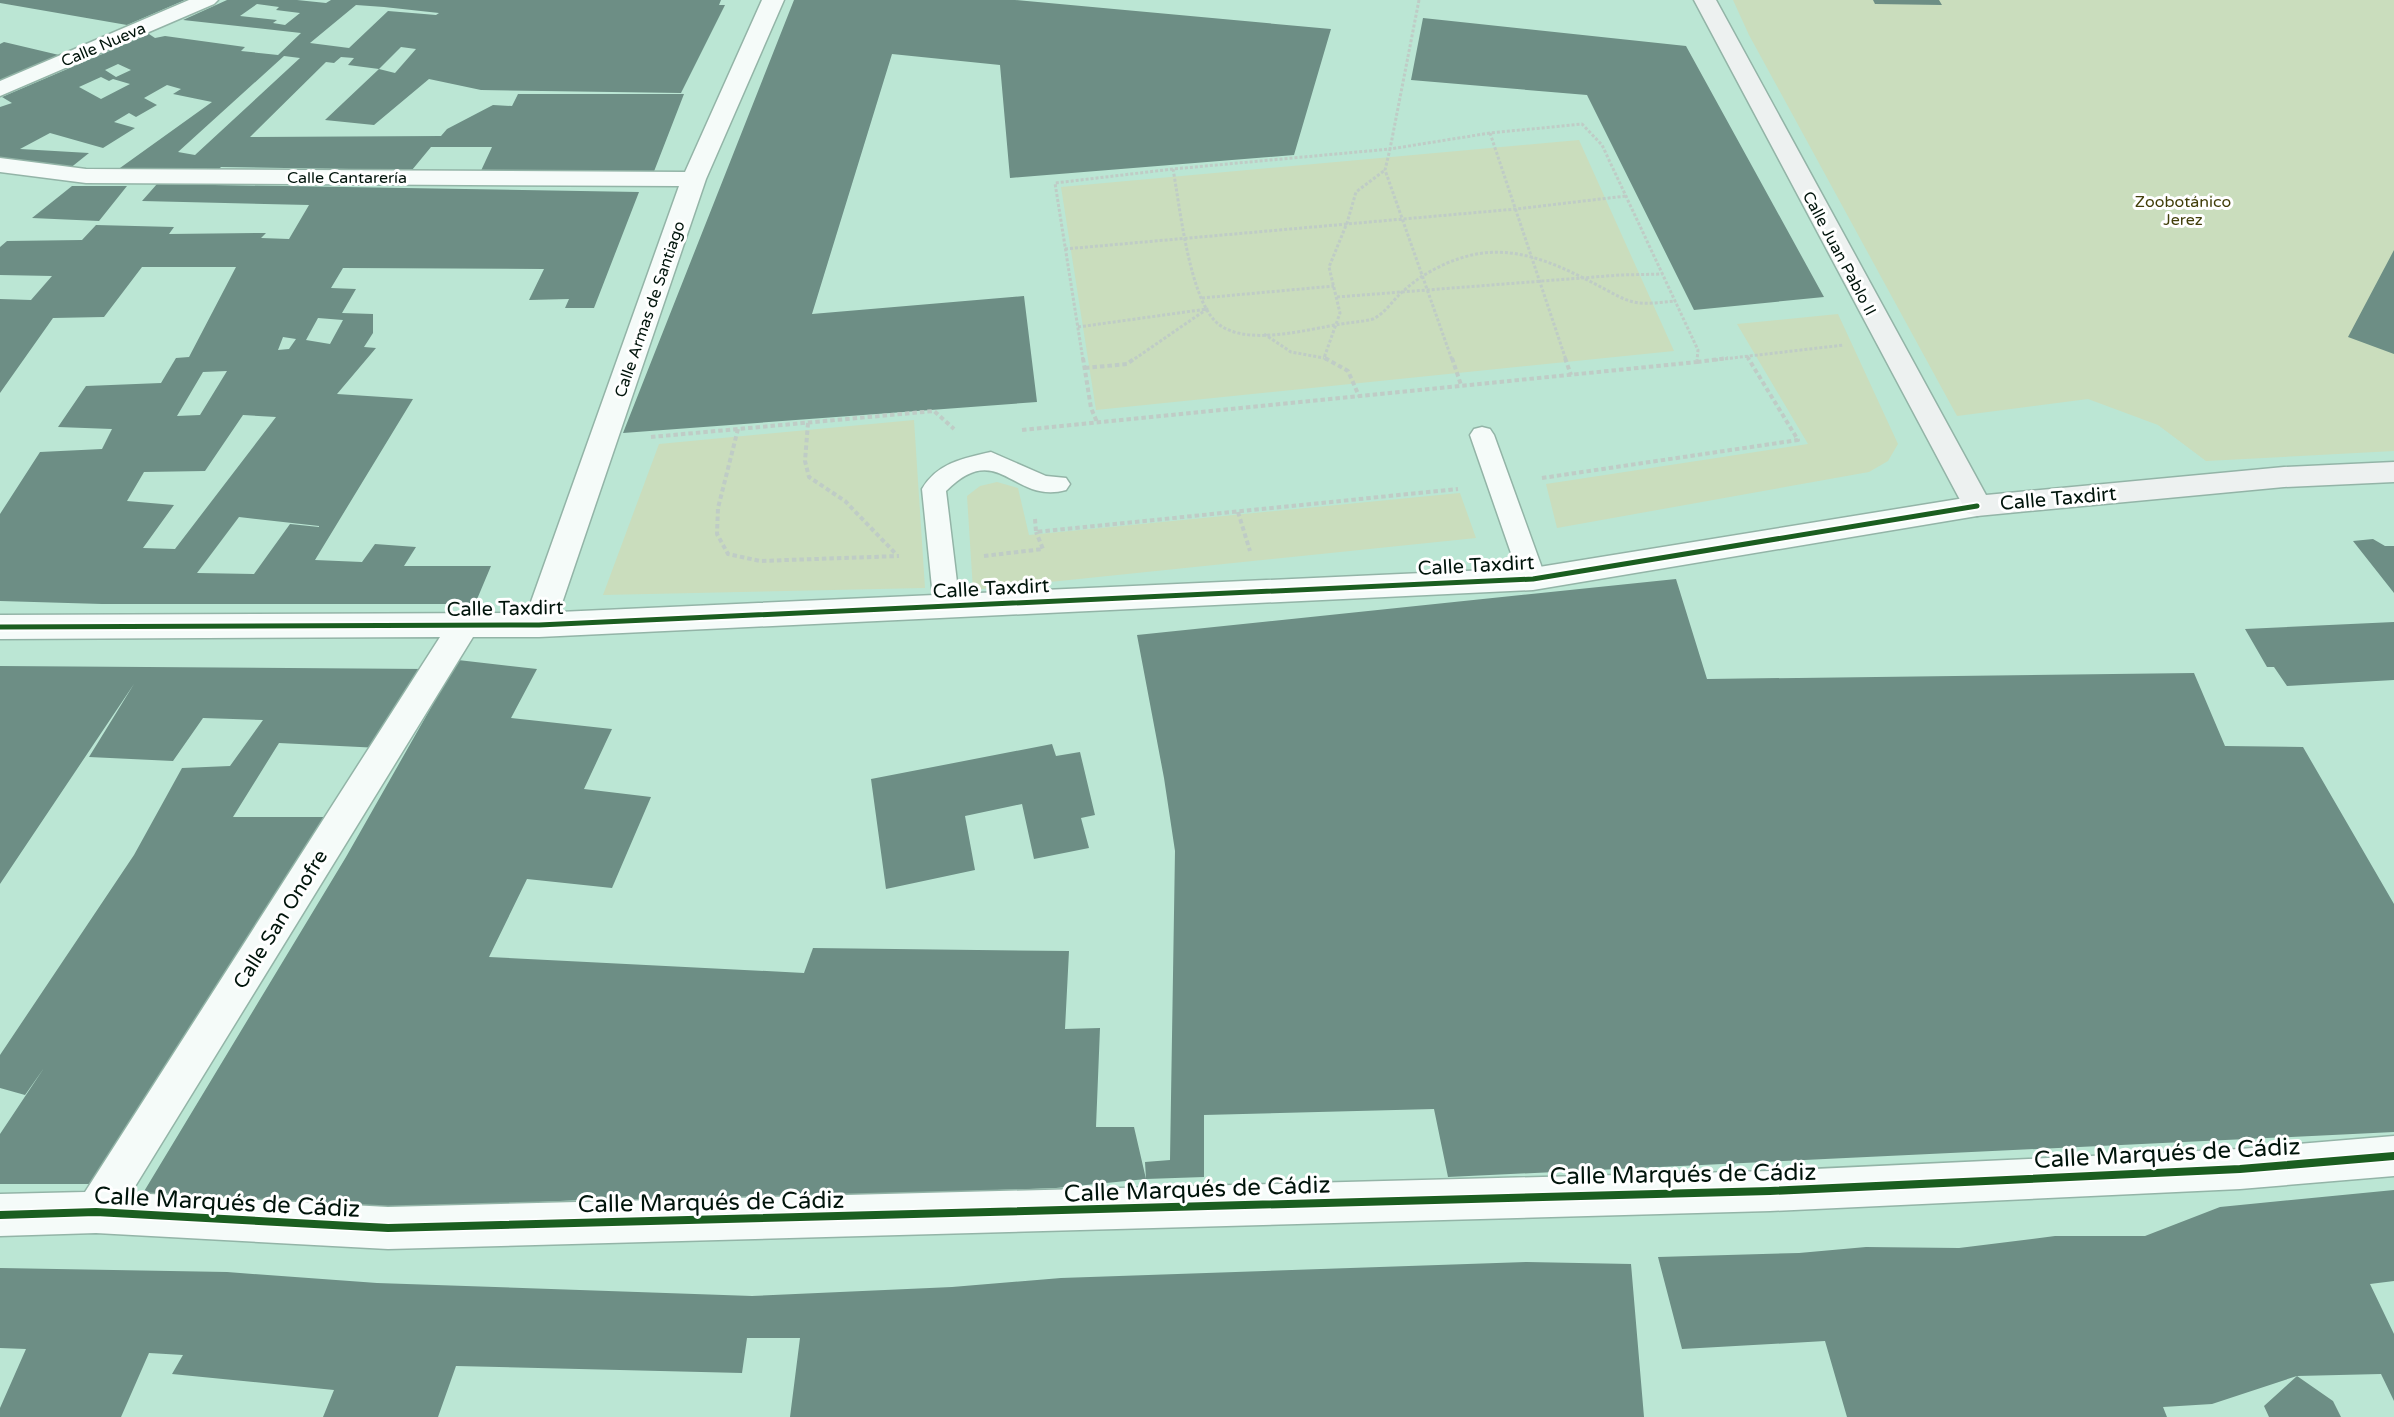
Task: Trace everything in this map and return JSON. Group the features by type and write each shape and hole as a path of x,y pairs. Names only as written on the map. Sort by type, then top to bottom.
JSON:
{"main road":[{"name":"Calle Juan Pablo II","path":"1705,0 1977,506"},
{"name":"Calle Taxdirt","path":"1977,506 2284,477 2394,472"}],"street":[{"name":"Calle Nueva","path":"0,89 207,0"},
{"name":"Calle Armas de Santiago","path":"538,625 694,179 773,0"},
{"name":"Calle Cantarería","path":"0,165 86,176 694,179"},
{"name":"Calle Taxdirt","path":"0,627 538,625 1533,579 1977,506"},
{"name":"Calle San Onofre","path":"96,1212 464,625"},
{"name":"Calle Marqués de Cádiz","path":"0,1215 96,1212 388,1228 1770,1191 2241,1169 2394,1156"}],"lane":[{"path":"1482,435 1533,579"},
{"path":"947,607 934,489 946,476 964,466 991,460 1043,485 1058,484"}],"path":[{"path":"1419,0 1385,170 1461,386"},
{"path":"1097,422 1091,408 1054,183 1173,169 1390,149 1490,133 1582,124 1602,145 1698,350 1697,362"},
{"path":"1490,133 1571,375"},
{"path":"1173,169 1195,281 1202,298 1207,309 1222,327 1243,333 1278,335 1376,318 1402,292 1441,263 1471,254 1504,250 1531,255 1584,278 1624,299 1640,303 1676,302"},
{"path":"1324,358 1340,313 1329,267 1347,223 1356,192 1385,170"},
{"path":"1065,249 1516,209 1626,196"},
{"path":"1337,297 1663,274"},
{"path":"1202,298 1334,286"},
{"path":"1078,327 1207,309"},
{"path":"1085,368 1127,364 1207,309"},
{"path":"1264,334 1277,347 1305,358 1324,358 1348,371 1359,396"},
{"path":"1020,430 1697,362 1886,340"},
{"path":"1036,532 1500,485 1798,440 1747,356"},
{"path":"603,441 934,411 965,436 964,466"},
{"path":"808,423 805,461 809,477 844,501 947,607"},
{"path":"738,429 718,508 717,534 728,554 760,561 898,556 943,561 1043,549 1036,532 1030,478"}],"green space":[{"name":"Zoobotánico Jerez","path":"1733,0 2394,0 2394,451 2206,461 2158,425 2088,399 1957,416 1749,35"},
{"path":"1579,140 1674,351 1096,410 1061,187"},
{"path":"1838,314 1898,444 1888,461 1869,472 1557,528 1546,484 1808,444 1737,324"},
{"path":"914,420 925,588 603,595 659,444"},
{"path":"997,482 1018,488 1029,535 1460,493 1476,538 973,590 967,496 980,486"}],"building":[{"path":"0,0 185,0 127,25 0,3"},
{"path":"227,0 297,0 326,3 331,0 721,0 719,5 725,5 681,93 481,90 429,79 374,125 325,120 379,69 348,65 354,58 341,57 334,63 326,62 250,137 441,136 447,129 493,105 512,106 518,94 684,94 653,174 479,175 492,147 431,147 412,170 221,167 214,174 113,173 212,102 173,94 181,89 167,85 144,98 157,105 136,117 129,113 114,122 135,128 103,148 50,133 20,149 89,153 69,169 0,161 0,107 12,103 2,97 149,34 155,38 165,36 245,47 241,51 278,55 301,33 183,20","holes":["257,4 279,7 276,10 300,13 285,25 273,23 277,20 240,16","356,5 439,13 436,15 388,11 349,48 310,43","401,47 416,49 395,73 379,69","284,56 300,58 195,155 178,152","118,64 131,70 116,77 105,70","101,77 109,81 113,79 130,84 101,99 79,87"]},
{"path":"794,0 1015,0 1331,29 1294,155 1010,178 1000,65 892,54 812,314 1024,296 1037,402 623,433"},
{"path":"1873,0 1939,0 1942,5 1875,4"},
{"path":"1423,18 1686,46 1824,297 1694,310 1587,95 1411,80"},
{"path":"4,42 59,55 0,80 0,44"},
{"path":"157,184 639,192 594,308 565,308 569,299 529,300 544,269 343,268 331,288 356,289 342,313 373,314 373,333 364,347 376,348 337,394 413,399 315,560 362,562 375,544 416,547 404,566 491,566 475,604 102,604 0,601 0,514 40,452 102,449 112,429 58,427 86,386 161,383 176,358 189,357 236,267 142,267 104,317 53,318 0,393 0,299 31,300 52,276 0,275 0,247 7,241 82,240 96,225 174,227 169,234 266,233 261,238 289,239 309,205 142,201","holes":["318,318 343,320 330,344 306,340","283,337 296,339 289,349 278,350","227,371 200,415 177,416 203,372","243,415 276,417 175,549 143,548 174,505 127,501 144,472 205,471","239,517 319,526 290,524 254,574 197,573"]},
{"path":"72,186 127,186 99,221 32,218"},
{"path":"2394,250 2394,354 2348,337"},
{"path":"2373,539 2385,546 2394,546 2394,593 2353,541"},
{"path":"1676,579 1707,679 2194,673 2225,746 2303,747 2394,904 2394,1132 1448,1177 1434,1109 1204,1115 1204,1177 1146,1179 1145,1162 1170,1160 1175,851 1164,778 1137,635"},
{"path":"2394,622 2394,680 2287,686 2274,667 2267,667 2245,629"},
{"path":"458,660 537,669 511,718 612,729 584,789 651,797 612,888 527,879 489,957 804,973 813,948 1069,951 1065,1029 1100,1028 1096,1127 1134,1127 1146,1179 1056,1188 714,1200 602,1199 370,1210 137,1203 346,857"},
{"path":"0,666 427,669 380,748 279,743 233,817 331,817 101,1184 0,1184 0,1134 44,1068 25,1095 0,1088 0,1055 134,855 182,768 230,766 263,720 203,718 173,761 89,757 134,684 0,884"},
{"path":"1052,744 1056,756 1080,752 1095,815 1081,818 1089,848 1034,859 1022,804 965,816 975,870 886,889 871,779"},
{"path":"2394,1190 2394,1281 2370,1284 2394,1334 2394,1401 2381,1374 2297,1376 2212,1404 2163,1407 2167,1417 1847,1417 1825,1341 1682,1349 1658,1257 1799,1253 1866,1247 1959,1248 2055,1236 2145,1236 2220,1207"},
{"path":"1527,1262 1631,1264 1644,1417 790,1417 800,1338 747,1338 742,1373 456,1366 438,1417 323,1417 334,1390 172,1374 183,1355 149,1353 121,1417 0,1417 0,1408 26,1349 0,1348 0,1268 227,1272 377,1283 752,1296 952,1287 1061,1278"},
{"path":"2297,1376 2333,1401 2341,1417 2269,1417 2264,1406"}],"cycle path":[{"path":"0,627 539,625 1533,579 1977,506"},
{"path":"0,1215 96,1212 388,1228 1770,1191 2240,1169 2394,1156"}]}
